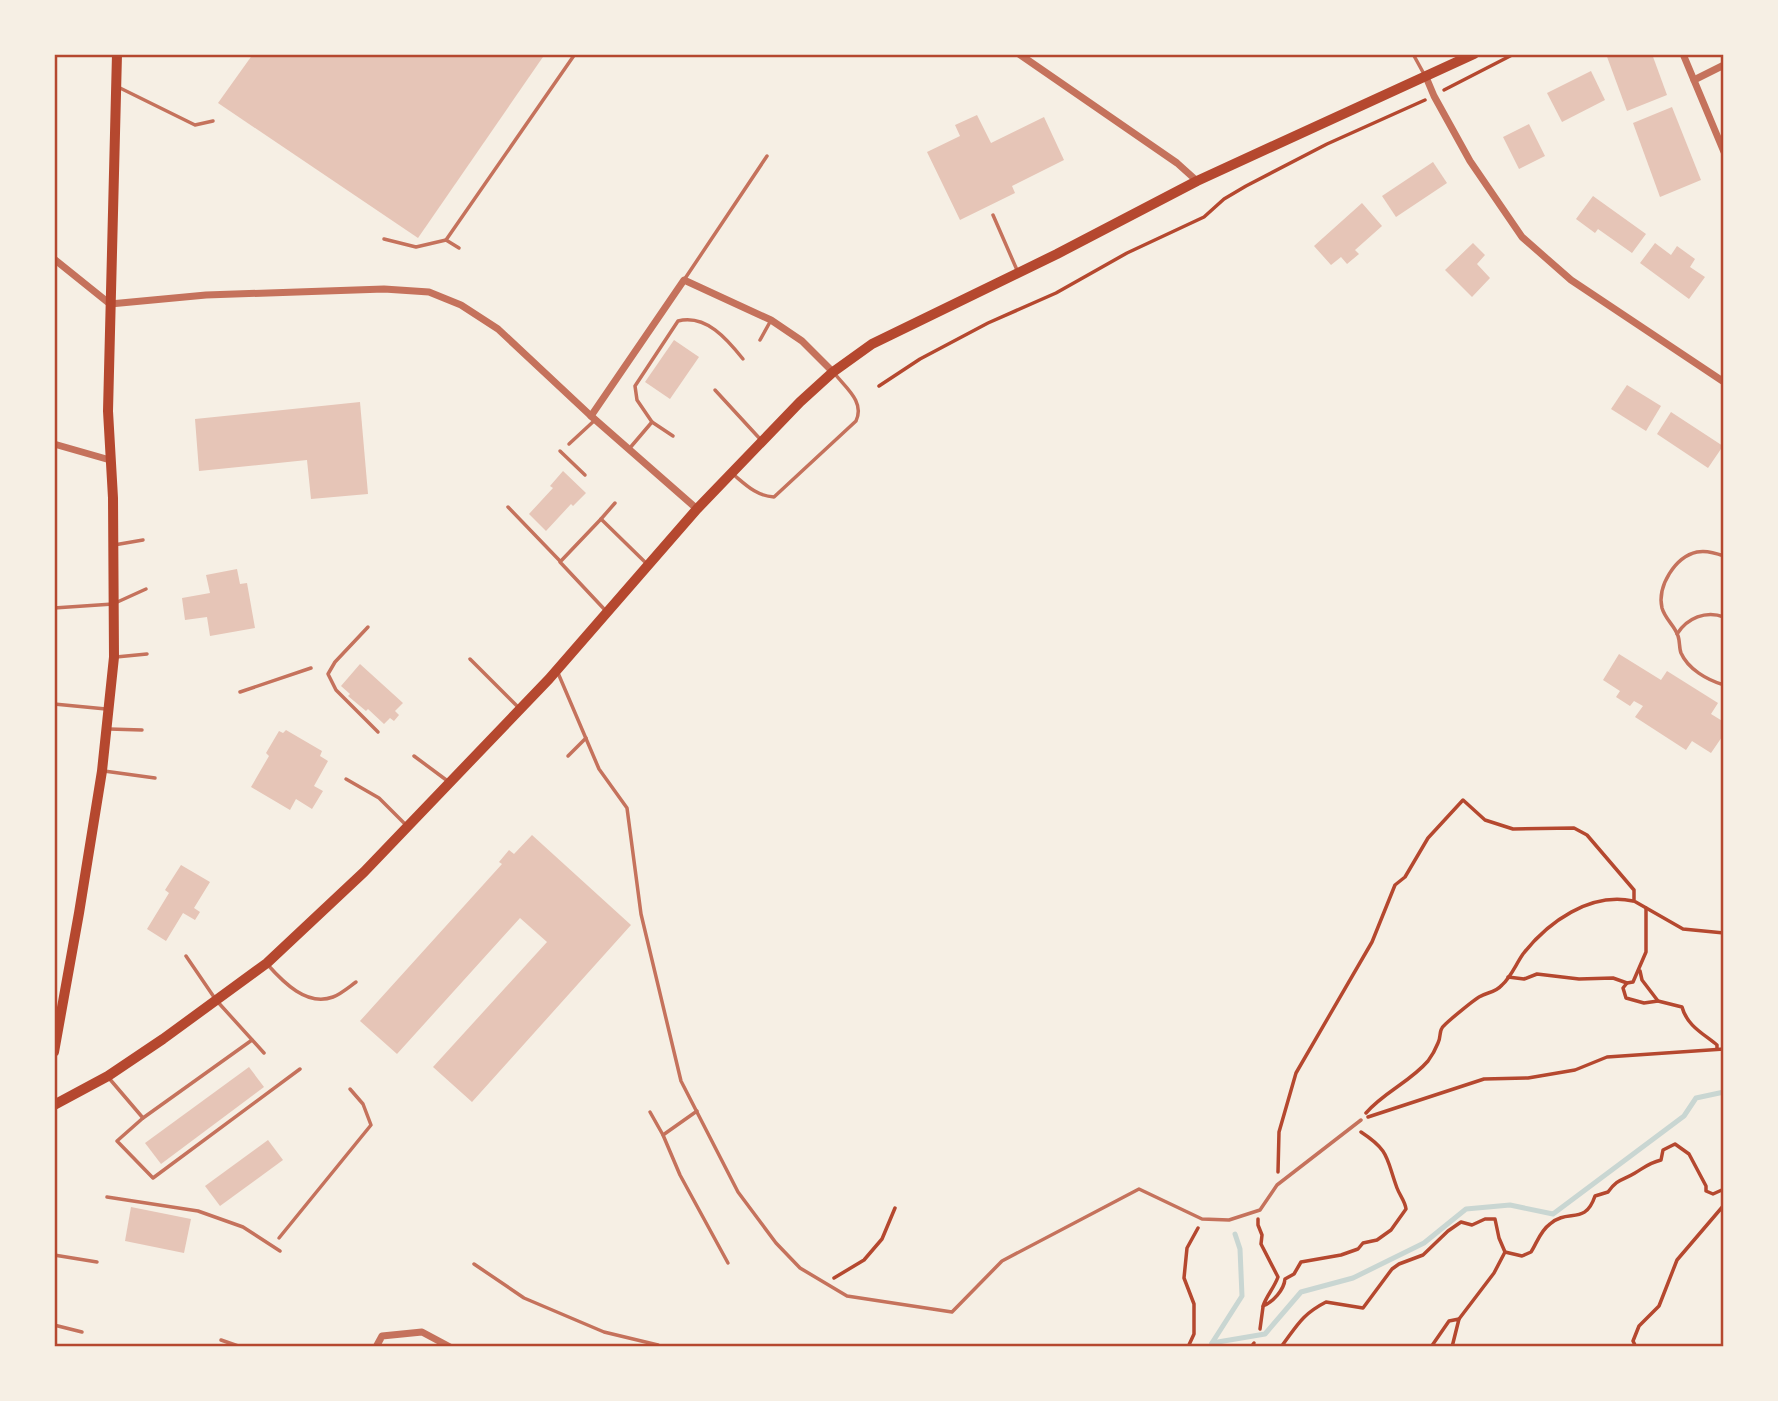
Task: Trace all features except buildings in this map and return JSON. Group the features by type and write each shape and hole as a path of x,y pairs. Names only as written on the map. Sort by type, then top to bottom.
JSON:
{"main road":[{"path":"54,1052 102,771 114,657 108,411 117,54"},
{"path":"54,1105 108,1076 267,963 364,872 452,784 556,671 697,509 833,372 872,344 1197,181 1474,54"}],"street":[{"path":"1019,54 1177,163 1197,181"},
{"path":"1683,54 1724,152"},
{"path":"1694,80 1724,65"},
{"path":"1426,78 1470,161 1522,237 1570,280 1724,382"},
{"path":"54,259 110,304 233,294 384,289 429,292 461,305 498,329 593,418 697,509"},
{"path":"593,418 684,280 771,320 802,341 833,372"},
{"path":"54,444 110,460"},
{"path":"376,1347 382,1336 422,1332 450,1347"}],"lane":[{"path":"384,239 416,247 446,240 576,54"},
{"path":"1413,54 1426,78"},
{"path":"117,86 195,125 213,121"},
{"path":"684,280 766,156"},
{"path":"993,215 1018,272"},
{"path":"446,240 460,248"},
{"path":"673,436 652,422 637,400 635,386 678,321 698,320 712,328 727,340 743,359"},
{"path":"760,340 771,320"},
{"path":"732,473 754,492 764,497 774,497 856,421 860,413 859,405 833,372"},
{"path":"715,390 762,442"},
{"path":"569,444 593,418"},
{"path":"628,449 652,422"},
{"path":"560,451 585,475"},
{"path":"560,562 615,503"},
{"path":"508,507 607,613"},
{"path":"601,519 649,565"},
{"path":"113,545 143,540"},
{"path":"1724,556 1696,552 1681,560 1662,589 1662,606 1677,634 1681,653 1692,668 1711,681 1724,685"},
{"path":"54,608 113,604 146,589"},
{"path":"1677,634 1683,624 1704,614 1724,617"},
{"path":"368,627 335,662 328,674 336,690 378,732"},
{"path":"114,657 147,653"},
{"path":"470,659 520,710"},
{"path":"240,691 311,668"},
{"path":"556,671 599,769 627,808 641,914 681,1081 738,1192 776,1243 800,1268 846,1296 952,1312 1002,1261 1139,1189 1202,1219 1230,1220 1259,1210 1277,1185 1360,1120"},
{"path":"54,704 108,709"},
{"path":"107,729 142,730"},
{"path":"569,756 586,738"},
{"path":"414,755 452,784"},
{"path":"102,771 155,778"},
{"path":"346,779 379,798 409,827"},
{"path":"186,956 216,1000 264,1054"},
{"path":"267,963 282,981 307,997 322,1000 336,997 356,982"},
{"path":"252,1040 143,1118 117,1141 153,1178 300,1069"},
{"path":"108,1076 143,1118"},
{"path":"279,1238 371,1125 363,1104 350,1090"},
{"path":"663,1135 697,1111"},
{"path":"650,1112 728,1264"},
{"path":"107,1197 198,1211 243,1227 280,1251"},
{"path":"54,1255 97,1262"},
{"path":"474,1264 524,1298 604,1332 658,1345"},
{"path":"54,1325 82,1332"},
{"path":"221,1340 242,1347"}],"path":[{"path":"879,386 920,359 965,335 1056,293 1127,253 1204,217 1224,200 1269,174 1327,144 1434,96 1514,54"},
{"path":"1277,1185 1279,1132 1296,1073 1372,942 1395,885 1405,877 1428,838 1463,800 1485,820 1513,829 1574,828 1587,835 1634,890 1634,901"},
{"path":"1360,1120 1389,1090 1429,1060 1438,1043 1441,1029 1447,1022 1480,996 1492,994 1503,985 1524,953 1548,927 1575,910 1609,901 1634,901 1683,929 1724,933"},
{"path":"1508,977 1524,979 1537,974 1578,979 1613,978 1626,984 1633,982 1646,952 1646,908"},
{"path":"1640,969 1642,980 1658,1001"},
{"path":"1626,984 1623,988 1626,998 1644,1003 1658,1001 1682,1007 1689,1023 1702,1030 1717,1048"},
{"path":"1360,1120 1484,1079 1528,1078 1575,1070 1607,1057 1724,1049"},
{"path":"1263,1306 1270,1303 1280,1292 1285,1279 1294,1274 1301,1262 1341,1255 1358,1249 1363,1243 1377,1240 1391,1230 1406,1209 1383,1147 1352,1126"},
{"path":"1505,1252 1522,1256 1531,1252 1541,1233 1552,1221 1567,1216 1582,1216 1591,1207 1595,1196 1608,1192 1616,1180 1661,1160 1663,1150 1675,1144 1689,1154 1706,1185 1706,1191 1713,1194 1724,1189"},
{"path":"1636,1347 1633,1341 1639,1326 1659,1306 1677,1260 1724,1205"},
{"path":"827,1284 864,1260 882,1239 895,1208"},
{"path":"1259,1210 1261,1244 1278,1276 1275,1286 1266,1295 1260,1329"},
{"path":"1188,1347 1194,1334 1194,1304 1184,1278 1187,1248 1202,1219"},
{"path":"1281,1347 1293,1333 1299,1320 1326,1302 1363,1308 1392,1269 1423,1255 1461,1222 1472,1225 1485,1219 1495,1219 1505,1252"},
{"path":"1452,1347 1459,1319 1494,1273 1505,1252"},
{"path":"1431,1347 1449,1321 1459,1319"}],"waterway":[{"path":"1211,1347 1212,1343 1265,1334 1301,1292 1353,1278 1424,1243 1466,1209 1510,1205 1553,1214 1684,1116 1696,1098 1724,1092"},
{"path":"1212,1343 1242,1296 1240,1249 1235,1234"}]}
